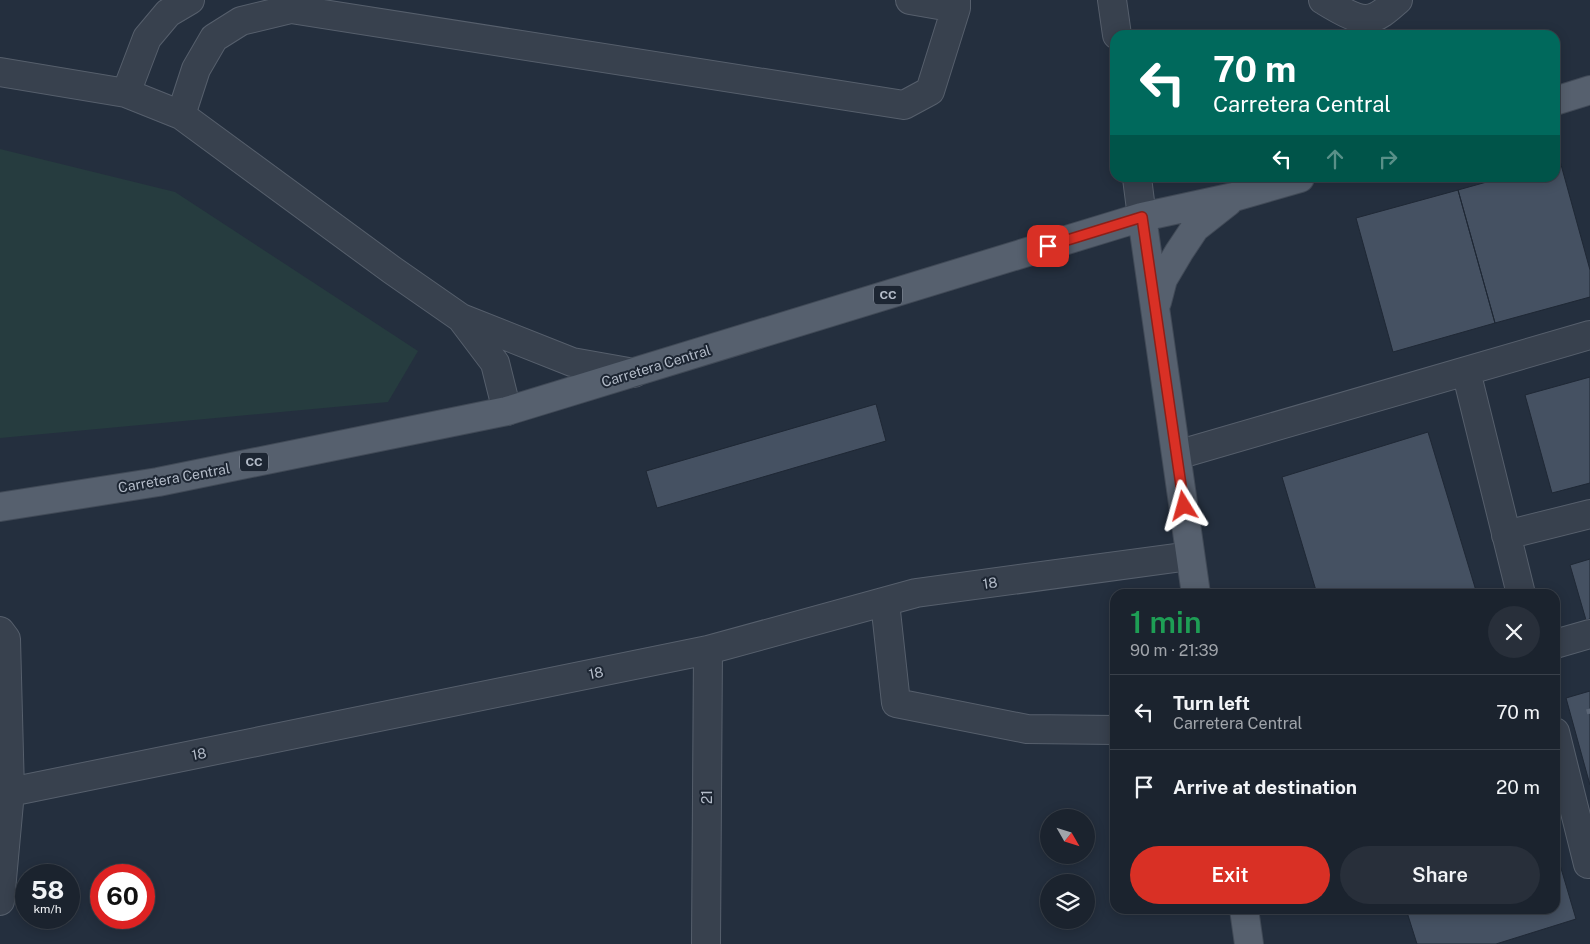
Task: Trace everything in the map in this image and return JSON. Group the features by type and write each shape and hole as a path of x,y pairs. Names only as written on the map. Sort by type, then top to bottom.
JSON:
{"main road":[{"path":"1560,99 1590,90"},
{"name":"Carretera Central","path":"0,507 158,482 507,411 1142,217 1234,198 1287,182"},
{"path":"1156,308 1163,279 1178,252 1196,228 1234,198"},
{"path":"1142,217 1195,589"},
{"path":"1245,914 1249,944"}],"street":[{"path":"126,93 147,38 168,13 190,0"},
{"path":"181,114 196,69 214,38 241,22 291,5 904,105 930,91 956,4 910,0"},
{"path":"1112,0 1116,30"},
{"path":"1323,0 1342,12 1367,19 1384,12 1398,0"},
{"path":"0,72 126,93 181,114 392,270 461,318 572,362 634,373"},
{"path":"1138,182 1142,217"},
{"path":"461,318 495,363 507,411"},
{"path":"1176,455 1590,335"},
{"path":"1466,371 1520,589"},
{"path":"1506,535 1590,514"},
{"name":"18","path":"5,791 708,650 916,592 1190,556"},
{"path":"885,602 896,703 1027,729 1110,730"},
{"path":"0,630 6,639 5,791 0,900"},
{"path":"1560,643 1590,634"},
{"name":"21","path":"706,944 708,650"},
{"path":"1560,752 1588,864"}],"green space":[{"path":"0,149 175,192 418,351 388,402 0,438"}],"building":[{"path":"1560,161 1590,270 1590,297 1495,323 1458,190 1487,182 1560,182"},
{"path":"1458,190 1495,323 1393,352 1356,218"},
{"path":"1590,377 1590,483 1552,493 1525,395"},
{"path":"876,404 886,441 657,508 646,471"},
{"path":"1428,432 1475,589 1316,589 1282,477"},
{"path":"1590,559 1590,619 1586,620 1570,565"},
{"path":"1590,691 1590,785 1566,698"},
{"path":"1560,865 1576,919 1496,944 1417,944 1408,914 1560,914"}],"railway":[{"path":"1588,709 1590,717"}],"route":[{"path":"1048,246 1142,217 1184,506"}]}
